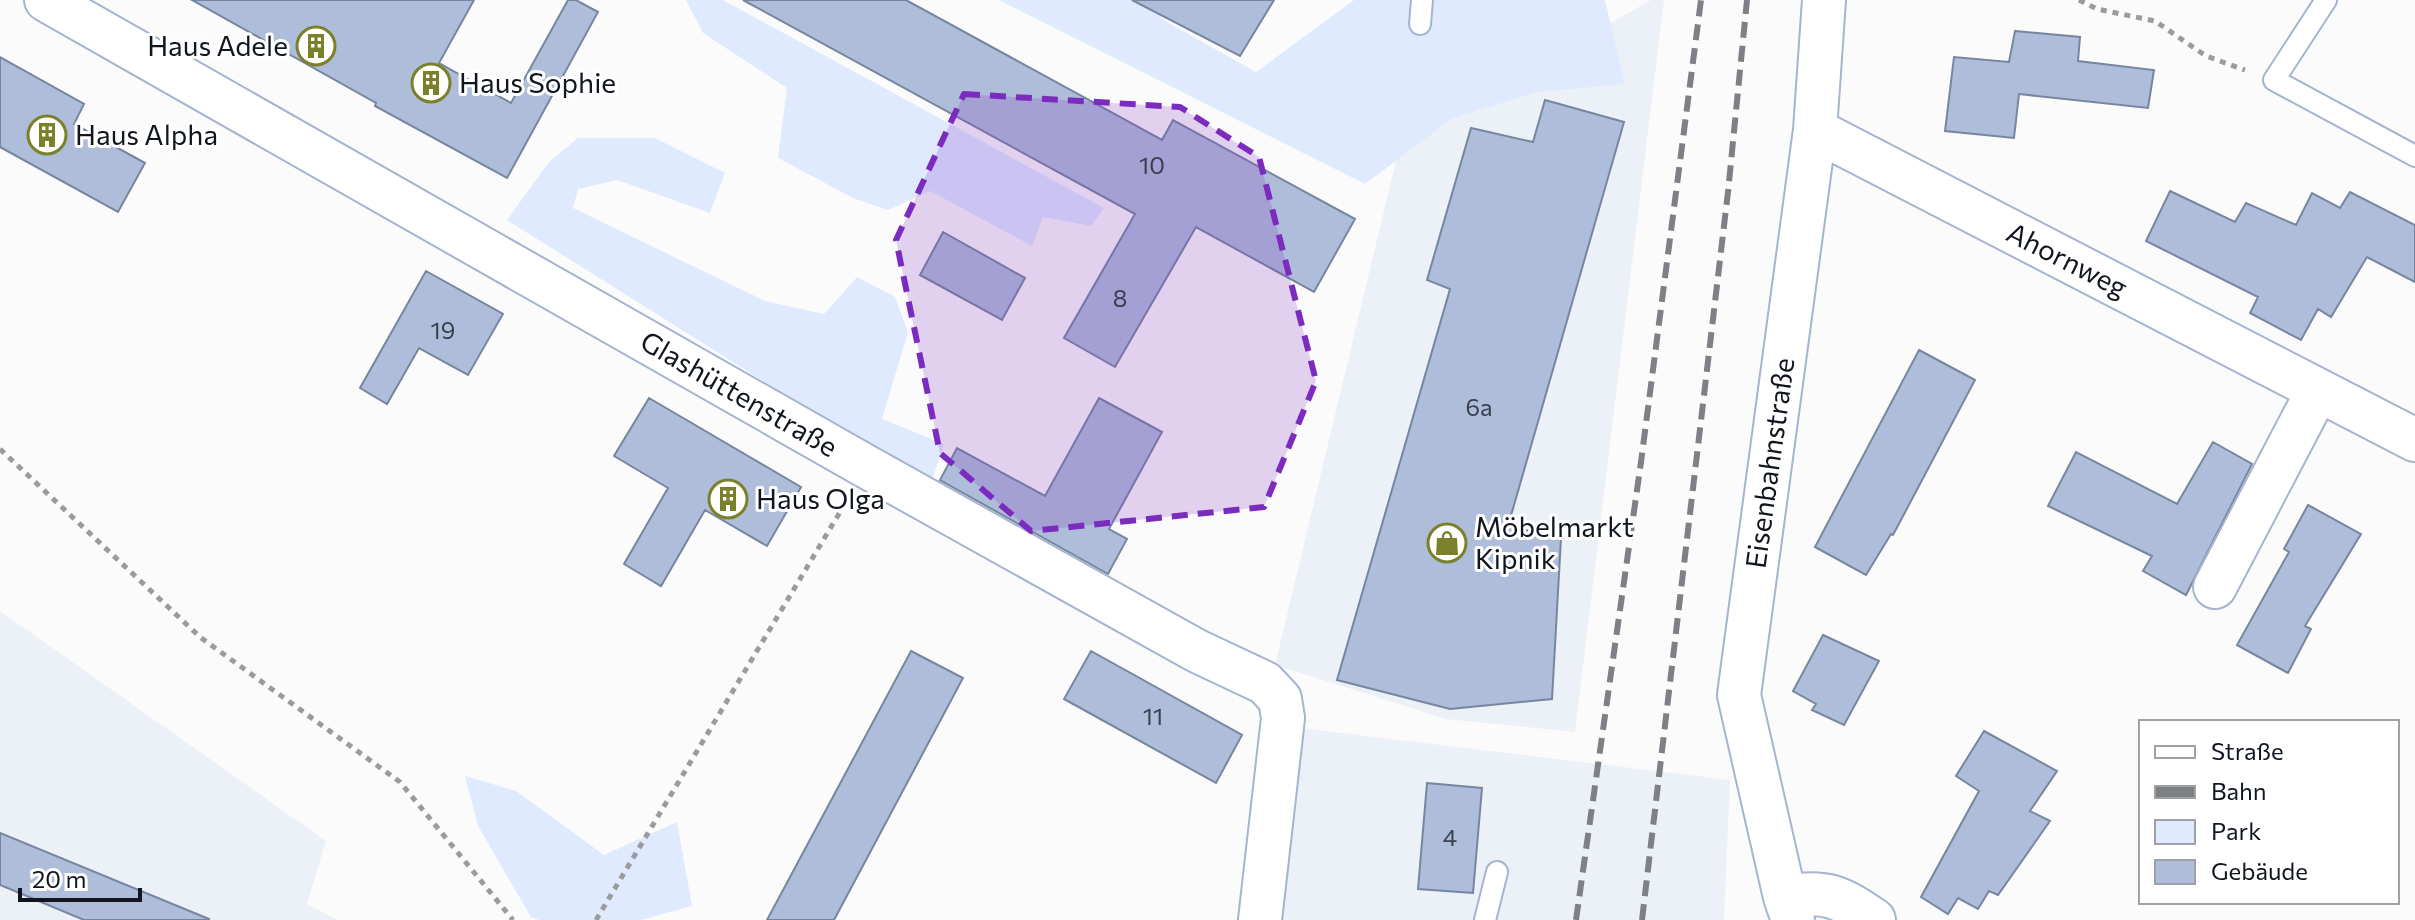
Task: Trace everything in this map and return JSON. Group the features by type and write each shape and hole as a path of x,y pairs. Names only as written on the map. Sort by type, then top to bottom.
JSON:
{"street":[{"name":"Glashüttenstraße","path":"46,0 867,467 1197,651 1265,683 1280,699 1283,718 1260,920"},
{"name":"Eisenbahnstraße","path":"1789,908 1739,695 1815,130 1824,0"},
{"name":"Ahornweg","path":"1815,130 2415,440"},
{"path":"2215,587 2318,390"},
{"path":"1789,908 1811,892 1845,900 1874,920"}],"lane":[{"path":"1420,24 1422,0"},
{"path":"2326,0 2274,80 2415,156"},
{"path":"1485,920 1497,872"}],"path":[{"path":"2079,0 2097,9 2155,21 2206,56 2274,80"},
{"path":"0,449 200,637 400,782 513,920"},
{"path":"596,920 867,467"}],"highlighted area":[{"path":"964,94 1180,107 1259,157 1316,381 1264,507 1031,531 940,453 896,240"}],"shaded area":[{"path":"1651,0 1664,0 1575,732 1446,719 1275,665 1400,144"},
{"path":"0,611 326,841 307,904 337,920 0,920"},
{"path":"1300,728 1730,780 1724,920 1283,920"}],"green space":[{"path":"686,0 723,0 1104,208 1091,226 1043,217 1032,246 930,191 888,210 853,198 778,158 787,88 703,33"},
{"path":"999,0 1170,0 1160,18 1256,72 1354,0 1605,0 1625,84 1537,92 1453,118 1365,184"},
{"path":"578,138 655,138 725,173 710,213 617,180 578,189 573,208 765,301 824,314 857,277 895,297 908,332 882,419 944,444 930,486 507,220 549,162"},
{"path":"465,776 516,791 604,855 677,822 692,906 641,920 539,920 531,917 478,826"}],"building":[{"path":"192,0 474,0 439,63 511,103 568,0 576,0 598,12 507,178"},
{"path":"743,0 906,0 1162,140 1173,120 1355,219 1314,292 1196,227 1115,367 1064,338 1135,214"},
{"path":"1132,0 1274,0 1240,56"},
{"path":"2015,31 2080,37 2078,61 2154,70 2148,108 2019,94 2014,138 1945,131 1954,57 2009,62"},
{"name":"Haus Alpha","path":"0,57 84,104 74,124 145,163 118,212 0,147"},
{"path":"1545,100 1624,122 1508,526 1561,538 1552,699 1450,709 1337,680 1450,289 1427,280 1471,128 1533,142"},
{"path":"2170,191 2235,222 2246,203 2296,225 2312,193 2340,208 2350,192 2415,225 2415,282 2367,257 2331,317 2318,309 2301,340 2250,313 2258,297 2146,241"},
{"path":"943,232 1025,278 1002,320 920,275"},
{"path":"426,271 503,314 468,375 419,348 387,404 360,388"},
{"path":"1919,350 1975,380 1893,535 1866,575 1815,547"},
{"name":"Haus Olga","path":"649,398 801,487 767,546 705,510 661,586 624,564 668,488 614,456"},
{"path":"1099,398 1162,432 1109,529 1127,539 1108,574 940,480 957,448 1045,496"},
{"path":"2213,442 2252,464 2186,595 2143,571 2152,556 2048,506 2076,452 2177,504"},
{"path":"2308,505 2361,534 2305,626 2311,629 2288,673 2237,645 2289,552 2284,549"},
{"path":"1823,635 1879,661 1844,725 1812,710 1816,704 1793,691"},
{"path":"911,651 963,678 834,920 767,920"},
{"path":"1091,651 1242,735 1216,783 1064,699"},
{"path":"1984,731 2057,771 2030,811 2050,821 1998,895 1989,891 1978,909 1958,898 1948,914 1921,897 1979,791 1956,776"},
{"path":"1427,783 1482,788 1473,893 1418,889"},
{"path":"0,833 209,920 84,920 0,885"}],"railway":[{"path":"1576,920 1641,462 1701,0"},
{"path":"1642,920 1728,192 1747,0"}],"place":[{"name":"Haus Adele","path":"316,46"},
{"name":"Haus Sophie","path":"431,83"},
{"name":"Haus Alpha","path":"47,135"},
{"name":"Haus Olga","path":"728,499"},
{"name":"Möbelmarkt Kipnik","path":"1447,543"}]}
